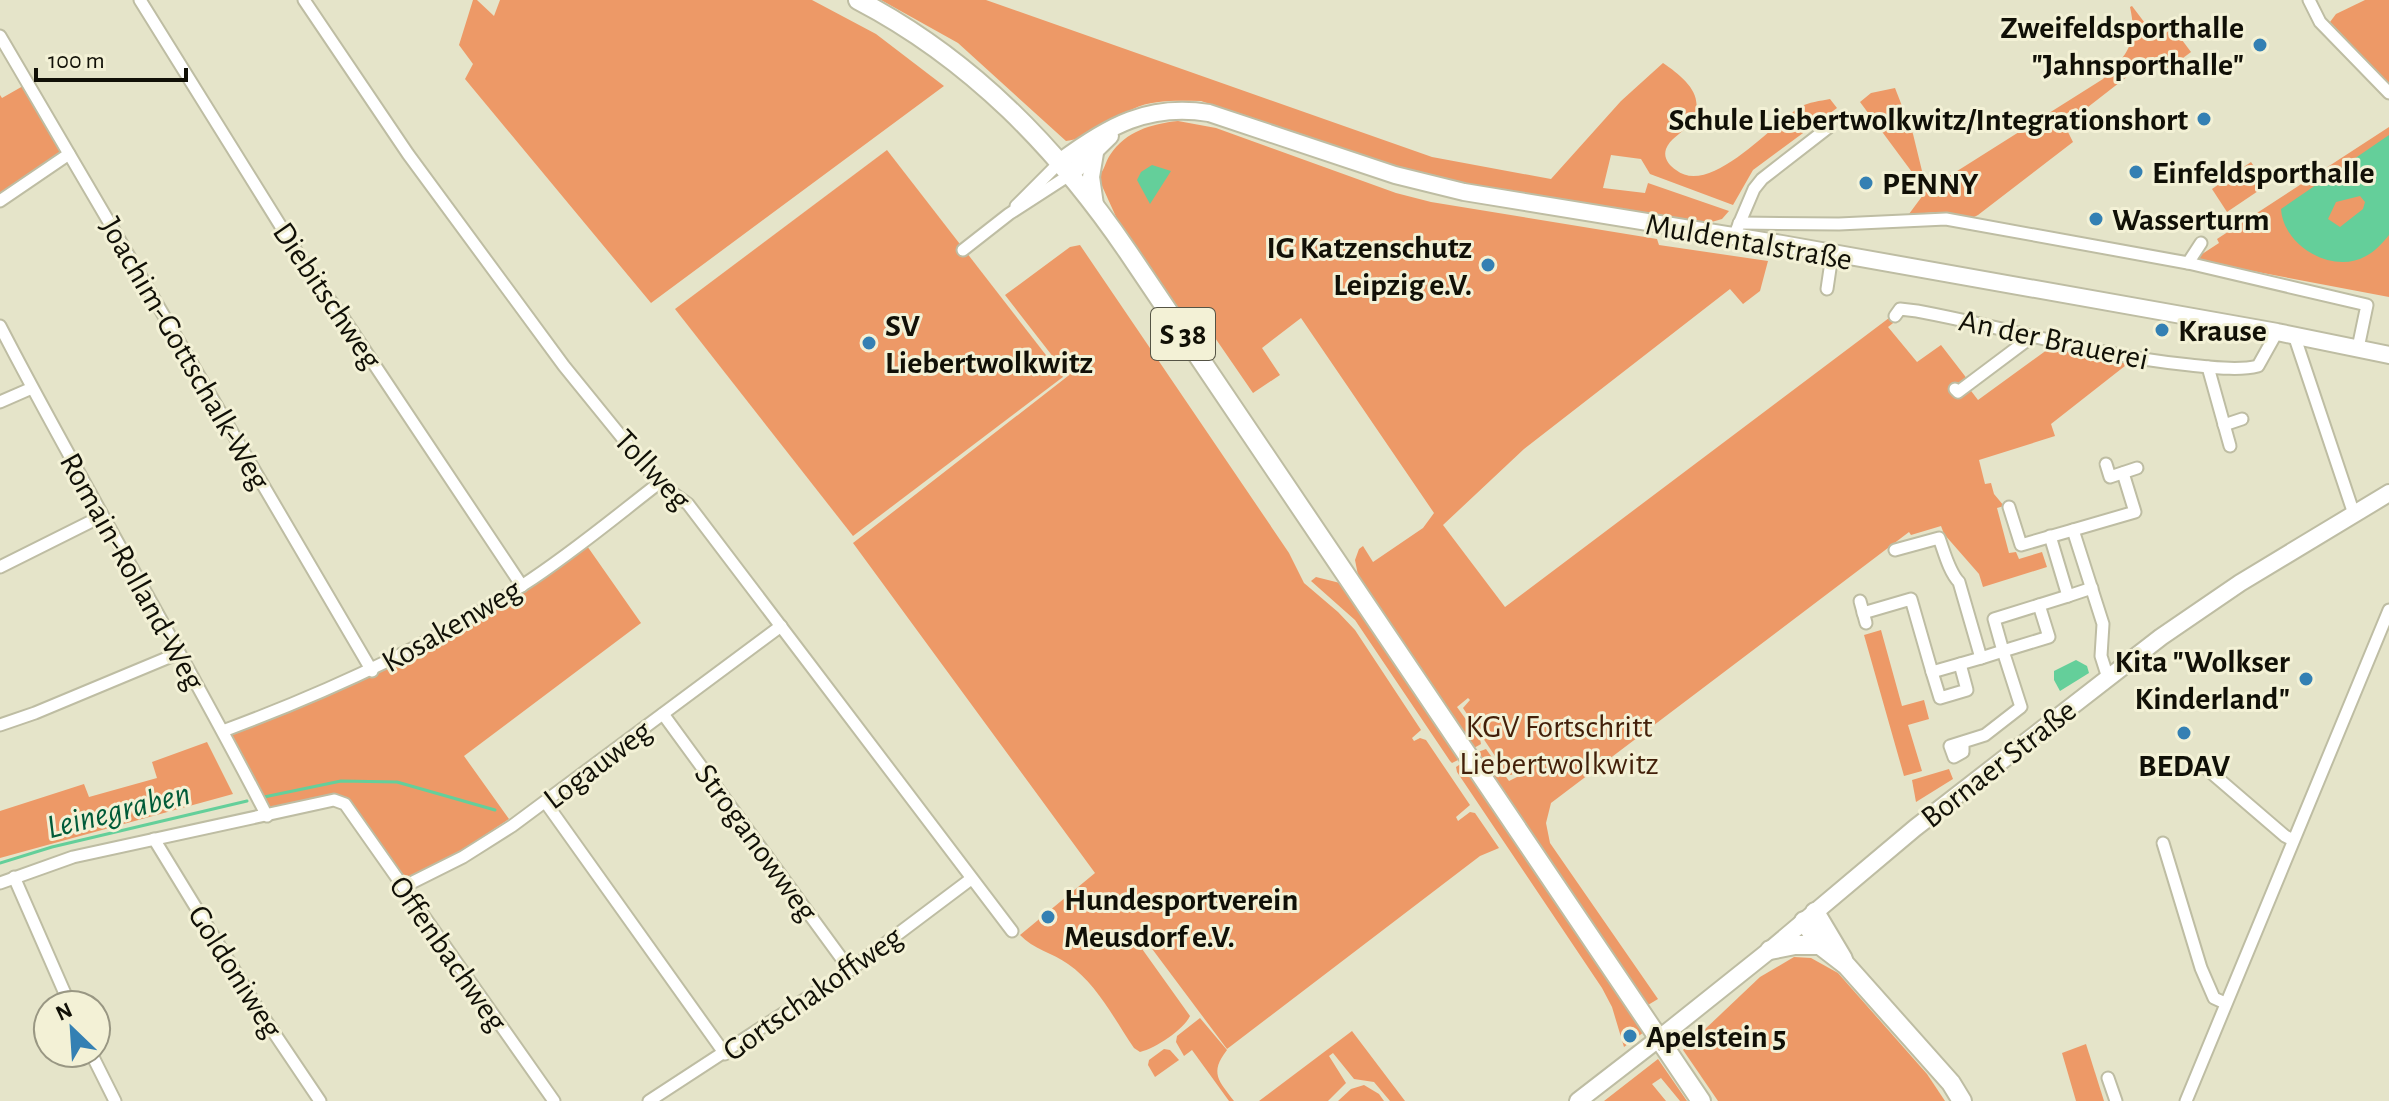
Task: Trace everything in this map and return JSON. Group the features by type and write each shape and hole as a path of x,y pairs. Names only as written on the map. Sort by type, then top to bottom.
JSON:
{"main road":[{"name":"S 38","path":"858,0 952,58 1014,112 1066,167 1095,205 1701,1101"},
{"name":"Muldentalstraße","path":"1066,167 1120,126 1158,111 1188,109 1209,113 1430,185 1519,203 1737,230 1832,255 2294,335 2389,355"},
{"name":"Muldentalstraße","path":"1066,167 1095,153 1120,126"},
{"path":"1095,153 1091,177 1095,205"},
{"name":"Bornaer Straße","path":"1578,1101 1770,950 1915,828 2161,637 2240,583 2389,493"},
{"path":"1809,916 1820,945 1846,965"},
{"path":"1809,916 1846,965 1951,1083 1962,1101"},
{"path":"1770,950 1795,945 1820,945"}],"street":[{"name":"Diebitschweg","path":"140,0 313,278 340,313 522,586"},
{"name":"Tollweg","path":"304,0 473,246 564,366 659,483 688,504 1012,931"},
{"path":"2309,0 2320,22 2389,93"},
{"name":"Joachim-Gottschalk-Weg","path":"0,36 372,671"},
{"path":"1829,127 1762,179 1754,189 1737,230 1946,219 2188,263 2367,305 2358,348"},
{"path":"0,201 69,154"},
{"name":"Muldentalstraße","path":"963,250 1066,167"},
{"path":"2188,263 2201,243"},
{"path":"1827,289 1832,255"},
{"name":"An der Brauerei","path":"1897,313 1939,315 2030,338 2167,363 2208,367 2258,366 2277,332"},
{"name":"Romain-Rolland-Weg","path":"0,326 267,816"},
{"path":"2294,335 2354,514"},
{"path":"1955,389 1958,392 2030,338"},
{"path":"2208,367 2230,446"},
{"path":"0,402 32,388"},
{"path":"2224,425 2242,419"},
{"path":"2106,464 2110,477 2137,468"},
{"path":"2009,507 2021,545 2135,512 2123,473"},
{"name":"Kosakenweg","path":"223,731 372,671 522,586 659,483"},
{"path":"0,567 102,516"},
{"path":"2073,530 2103,624 2101,656 2108,678"},
{"path":"2050,536 2068,596"},
{"path":"1895,550 1939,538 1955,580 1959,582 1981,658"},
{"path":"1963,742 1985,735 2021,707 1994,619 2092,588"},
{"path":"1863,612 1911,599 1940,698 1967,690 1960,664"},
{"path":"1932,672 2049,637 2039,605"},
{"path":"2186,1101 2389,610"},
{"name":"Logauweg","path":"403,887 463,857 546,803 781,626"},
{"path":"0,725 179,653"},
{"name":"Stroganowweg","path":"663,714 850,970"},
{"path":"2207,769 2293,840"},
{"name":"Offenbachweg","path":"267,816 334,800 345,804 554,1101"},
{"path":"546,803 725,1054"},
{"path":"0,883 73,857 267,816"},
{"name":"Goldoniweg","path":"154,839 258,1009 320,1101"},
{"path":"2163,843 2201,968 2214,998 2225,1003"},
{"path":"14,877 63,989"},
{"name":"Gortschakoffweg","path":"649,1101 850,970 971,879"},
{"path":"99,1069 115,1101"},
{"path":"2108,1078 2116,1101"}],"green space":[{"path":"473,0 477,0 494,16 500,0 812,0 876,34 944,86 651,303 465,79 473,64 459,45"},
{"path":"881,0 986,0 1432,157 1551,179 1621,101 1663,63 1687,82 1696,98 1694,117 1670,142 1665,152 1671,166 1690,176 1723,167 1803,105 1830,99 1837,108 1753,170 1733,205 1650,174 1641,159 1611,155 1603,188 1645,193 1648,183 1729,211 1722,219 1708,223 1483,189 1357,155 1201,101 1167,101 1141,106 1092,132 1066,141 958,43"},
{"path":"2365,0 2389,0 2389,84 2330,22 2336,14"},
{"path":"2132,6 2157,39 2173,28 2191,52 2163,73 2151,58 2070,121 2067,130 2073,142 1978,215 1972,218 1940,212 1909,214 1926,191 1860,102 1871,93 1895,88 1913,134 1923,175 1935,185 2103,79 2129,47 2133,30"},
{"path":"23,86 61,149 58,156 0,196 0,95 2,98"},
{"name":"KGV Fortschritt Liebertwolkwitz","path":"1178,121 1216,128 1396,193 1431,202 1657,239 1659,245 1768,261 1760,291 1743,304 1730,289 1524,449 1443,525 1505,607 1893,315 1897,320 1888,327 1917,362 1941,345 1968,380 1965,383 1978,400 2051,347 2130,362 2051,424 2055,436 1979,460 1985,484 1991,483 1994,494 2004,506 1997,508 2009,553 2016,552 2019,559 2042,552 2047,567 1983,587 1979,574 1944,534 1941,526 1911,535 1909,532 1551,803 1546,823 1550,843 1658,999 1648,1005 1478,752 1486,749 1509,781 1525,773 1522,769 1507,774 1463,708 1470,700 1468,698 1457,707 1480,739 1481,744 1474,748 1358,575 1355,560 1359,549 1363,546 1373,562 1423,528 1434,513 1301,318 1262,348 1280,375 1253,393 1211,332 1198,342 1117,219 1098,177 1108,158 1131,134 1158,124"},
{"path":"2389,127 2389,297 2205,262 2201,265 2196,258 2219,243 2217,239"},
{"name":"SV Liebertwolkwitz","path":"887,150 1063,377 853,536 675,309"},
{"path":"2251,162 2267,185 2227,212 2212,189"},
{"path":"1080,245 1289,553 1304,583 1355,630 1421,730 1412,738 1414,741 1420,738 1426,740 1470,805 1456,817 1458,821 1470,812 1475,813 1499,848 1480,856 1227,1049 1138,930 1136,932 1143,942 1140,946 1190,1016 1168,1038 1140,1052 1134,1048 1088,981 1062,960 1020,935 1095,873 853,543 1068,376 1005,295 1070,247"},
{"path":"585,543 641,623 464,756 509,819 461,851 405,879 349,800 339,796 268,810 229,733 375,673"},
{"path":"1316,577 1340,583 1348,591 1460,759 1450,761 1355,620 1311,581"},
{"path":"1881,630 1902,706 1924,700 1929,719 1908,725 1922,771 1904,776 1864,635"},
{"path":"207,742 233,794 0,858 0,811 84,784 89,797 157,778 152,762"},
{"path":"1462,763 1644,1032 1624,1047 1612,1007 1602,988 1457,772 1456,767"},
{"path":"1949,769 1953,779 1916,802 1912,780"},
{"path":"1794,957 1811,958 1838,973 1927,1074 1945,1101 1718,1101 1683,1050 1760,977"},
{"path":"1200,1018 1227,1050 1217,1071 1234,1101 1229,1101 1192,1050 1184,1056 1176,1042 1177,1036"},
{"path":"1352,1031 1405,1101 1390,1101 1374,1082 1354,1079 1333,1053 1329,1056 1346,1083 1328,1101 1259,1101"},
{"path":"2086,1044 2104,1101 2076,1101 2062,1053"},
{"path":"1164,1049 1170,1050 1179,1060 1155,1077 1148,1065 1149,1060"},
{"path":"1658,1059 1687,1101 1680,1101 1661,1078 1652,1084 1666,1101 1604,1101"},
{"path":"1364,1085 1384,1101 1338,1101 1351,1089"}],"shaded area":[{"path":"2389,135 2389,235 2369,254 2353,261 2339,262 2312,254 2290,235 2281,209","holes":["2360,196 2365,202 2363,209 2340,227 2328,219 2336,202"]},
{"path":"1152,165 1171,171 1150,204 1137,180 1141,172"},
{"path":"2076,660 2087,666 2089,673 2060,691 2054,680 2054,671"}],"waterway":[{"name":"Leinegraben","path":"264,797 341,781 397,782 495,810"},
{"name":"Leinegraben","path":"0,863 52,847 247,801"}],"place":[{"name":"Zweifeldsporthalle \"Jahnsporthalle\"","path":"2260,45"},
{"name":"Schule Liebertwolkwitz/Integrationshort","path":"2204,119"},
{"name":"Einfeldsporthalle","path":"2136,172"},
{"name":"PENNY","path":"1866,183"},
{"name":"Wasserturm","path":"2096,219"},
{"name":"IG Katzenschutz Leipzig e.V.","path":"1488,265"},
{"name":"Krause","path":"2162,330"},
{"name":"SV Liebertwolkwitz","path":"869,343"},
{"name":"Kita \"Wolkser Kinderland\"","path":"2306,679"},
{"name":"BEDAV","path":"2184,733"},
{"name":"Hundesportverein Meusdorf e.V.","path":"1048,917"},
{"name":"Apelstein 5","path":"1630,1036"}]}
